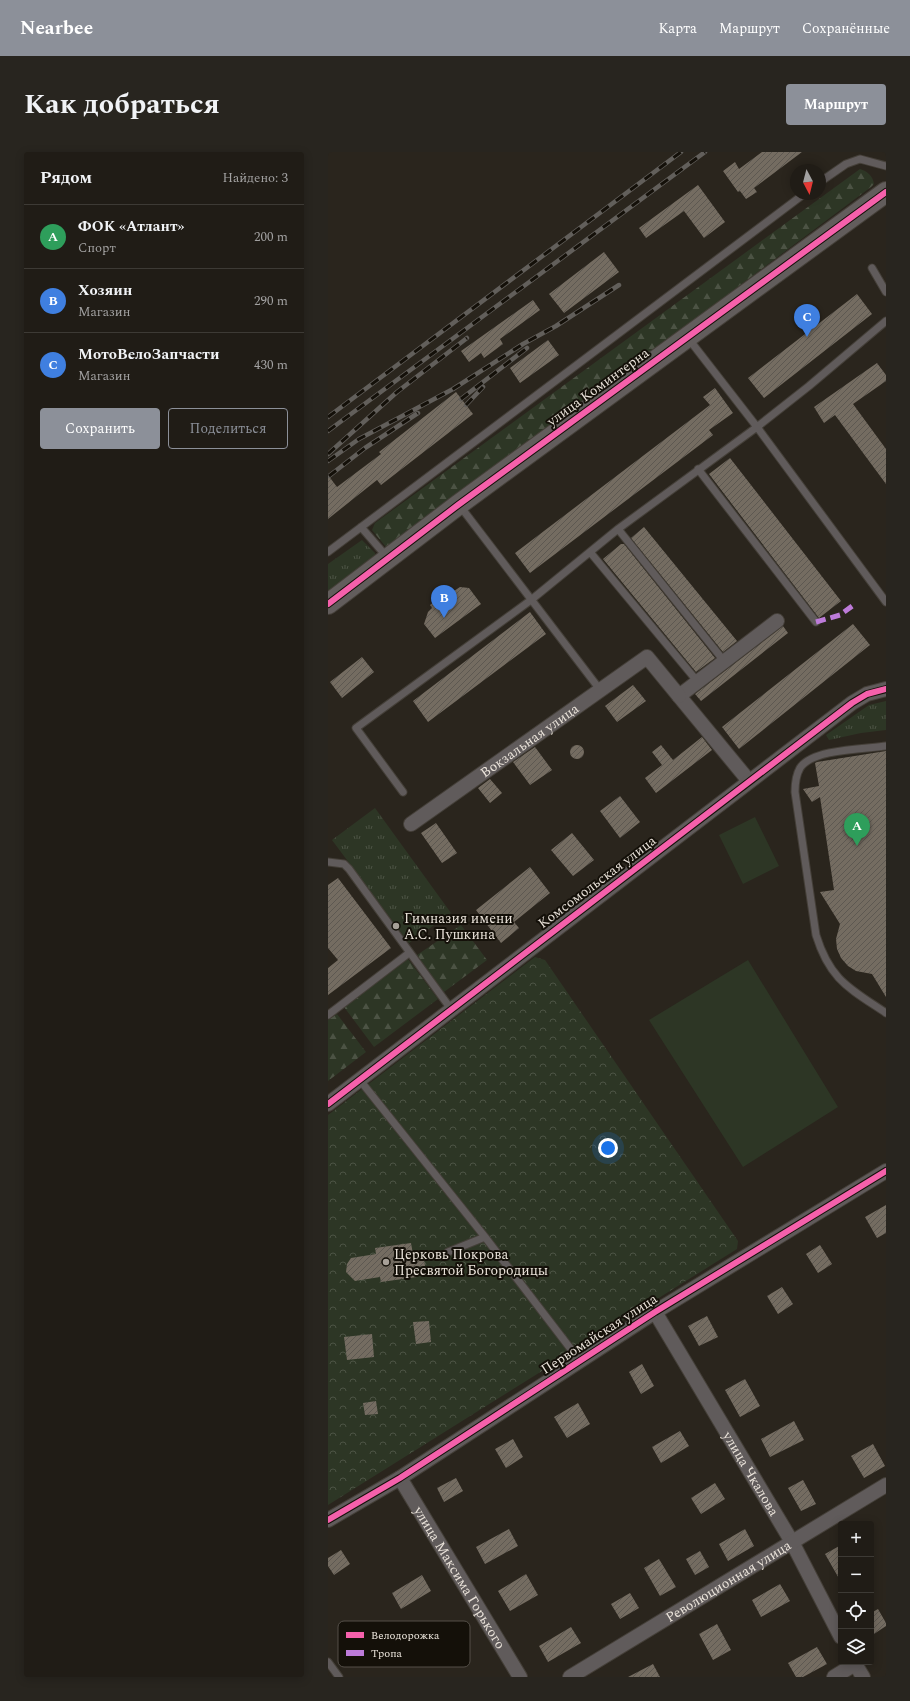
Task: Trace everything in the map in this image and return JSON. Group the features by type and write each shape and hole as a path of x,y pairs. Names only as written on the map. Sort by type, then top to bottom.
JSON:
{"street":[{"name":"улица Коминтерна","path":"328,604 458,505 886,192"},
{"path":"749,781 679,696 777,621"},
{"name":"Вокзальная улица","path":"411,824 647,658 679,696"},
{"name":"Комсомольская улица","path":"328,1104 852,703 867,694 886,688"},
{"name":"Первомайская улица","path":"328,1520 400,1478 655,1312 886,1172"},
{"name":"улица Чкалова","path":"655,1312 792,1542 838,1631"},
{"name":"улица Максима Горького","path":"400,1478 520,1677"},
{"name":"Революционная улица","path":"570,1677 886,1485"},
{"path":"834,1677 851,1665"},
{"path":"855,1665 862,1677"}],"lane":[{"path":"826,178 846,164 860,159 886,166"},
{"path":"328,552 796,200"},
{"path":"872,268 886,292"},
{"path":"403,792 356,728 530,600 618,529 757,427 809,386 886,321"},
{"path":"686,337 757,427 886,602"},
{"path":"698,469 816,622"},
{"path":"458,505 601,691"},
{"path":"361,527 388,558"},
{"path":"618,529 724,661"},
{"path":"590,552 697,682"},
{"path":"886,746 822,754 812,757 800,767 796,780 795,792 816,935 822,955 840,980 886,1013"},
{"path":"328,862 344,864 349,869 451,1009"},
{"path":"328,1015 409,953"},
{"path":"359,1080 485,1237 580,1361"},
{"path":"448,1252 485,1237"},
{"path":"328,1662 340,1677"}],"green space":[{"path":"860,169 871,176 874,184 392,546 386,547 372,530 375,523 818,200 826,200 826,194"},
{"path":"362,540 375,553 375,557 328,596 328,564"},
{"path":"886,701 886,730 861,733 829,740 826,735 869,705"},
{"path":"375,808 451,913 409,943 332,840"},
{"path":"755,817 779,866 743,884 719,835"},
{"path":"461,925 487,960 444,992 417,955"},
{"path":"535,957 545,960 738,1241 737,1249 328,1505 328,1115"},
{"path":"408,959 438,999 374,1047 344,1007"},
{"path":"748,960 838,1107 743,1167 649,1020"},
{"path":"337,1014 366,1052 328,1081 328,1020"}],"building":[{"path":"762,152 802,152 754,188 757,192 746,199 740,191 738,192 723,171 735,162 739,169"},
{"path":"698,185 725,222 704,238 684,211 646,238 639,228"},
{"path":"604,252 619,272 564,313 549,294"},
{"path":"857,294 872,314 764,398 748,378"},
{"path":"533,300 540,310 500,339 503,344 484,358 481,353 469,362 461,351"},
{"path":"548,340 559,355 520,383 510,368"},
{"path":"877,363 886,375 886,381 853,404 886,449 886,484 835,415 824,423 814,407"},
{"path":"715,388 733,413 709,430 713,435 530,573 515,553 710,405 703,397"},
{"path":"456,392 473,414 381,485 377,480 328,519 328,475 337,487 381,454 379,452"},
{"path":"730,458 841,601 819,618 709,474"},
{"path":"644,527 737,641 723,652 631,538"},
{"path":"621,544 624,544 715,658 696,672 603,559"},
{"path":"460,587 469,588 481,604 435,638 424,624 428,612 432,608 430,605 451,588 454,591"},
{"path":"530,612 546,634 428,722 413,701"},
{"path":"853,624 870,645 739,749 722,727"},
{"path":"783,626 788,633 701,701 695,694"},
{"path":"362,657 374,672 342,698 330,682"},
{"path":"633,685 646,701 617,722 605,706"},
{"path":"702,737 712,750 656,793 645,778 662,765 652,752 661,745 673,760"},
{"path":"577,745 582,747 584,752 582,757 577,759 572,757 570,752 572,747"},
{"path":"535,747 552,770 530,785 513,762"},
{"path":"886,751 886,997 872,974 856,971 848,966 841,958 837,949 836,939 840,924 820,892 834,890 820,797 812,802 803,789 819,786 815,763 817,762"},
{"path":"490,779 502,793 490,803 478,788"},
{"path":"620,796 640,822 620,838 600,811"},
{"path":"436,823 457,853 442,863 421,833"},
{"path":"572,833 594,860 573,876 551,850"},
{"path":"530,867 550,893 514,922 519,928 501,943 476,910"},
{"path":"338,878 391,948 328,995 328,968 338,960 328,948 328,885"},
{"path":"886,1205 886,1233 877,1238 865,1217"},
{"name":"Церковь Покрова Пресвятой Богородицы","path":"411,1243 413,1254 423,1252 425,1266 415,1267 417,1277 381,1282 380,1277 355,1281 346,1272 347,1264 351,1258 376,1254 375,1248"},
{"path":"820,1245 832,1264 818,1273 806,1254"},
{"path":"782,1287 793,1304 778,1314 767,1296"},
{"path":"707,1316 718,1337 699,1346 688,1326"},
{"path":"429,1321 431,1342 416,1344 413,1322"},
{"path":"372,1334 374,1357 347,1360 344,1337"},
{"path":"642,1364 654,1386 641,1394 629,1372"},
{"path":"745,1379 760,1406 740,1417 725,1390"},
{"path":"376,1401 378,1414 365,1415 363,1403"},
{"path":"578,1403 590,1424 567,1438 554,1417"},
{"path":"794,1421 804,1440 770,1457 761,1439"},
{"path":"680,1431 689,1446 661,1463 652,1447"},
{"path":"513,1439 523,1457 506,1468 495,1449"},
{"path":"873,1444 885,1466 864,1478 851,1456"},
{"path":"456,1478 463,1491 444,1502 437,1488"},
{"path":"803,1480 816,1504 801,1511 788,1488"},
{"path":"715,1483 725,1499 701,1514 691,1498"},
{"path":"509,1529 518,1546 485,1564 476,1547"},
{"path":"745,1529 754,1546 728,1561 719,1544"},
{"path":"838,1547 838,1577 825,1554"},
{"path":"341,1550 350,1564 334,1575 328,1566 328,1558"},
{"path":"700,1551 709,1567 695,1575 686,1559"},
{"path":"659,1559 676,1587 660,1596 644,1568"},
{"path":"526,1574 538,1595 510,1611 498,1591"},
{"path":"422,1575 431,1591 401,1609 392,1593"},
{"path":"780,1584 790,1601 761,1617 752,1600"},
{"path":"630,1593 639,1608 620,1619 611,1604"},
{"path":"878,1609 886,1623 886,1626 874,1634 874,1629 874,1611"},
{"path":"717,1624 731,1650 713,1660 699,1634"},
{"path":"571,1627 581,1643 548,1662 539,1646"},
{"path":"817,1647 827,1664 803,1677 796,1677 788,1663"},
{"path":"653,1664 660,1677 628,1677"}],"railway":[{"path":"328,417 681,152"},
{"path":"328,431 705,152"},
{"path":"328,461 359,439 453,389 523,344 556,326 619,285"},
{"path":"328,454 397,392 467,338"},
{"path":"461,399 527,348"},
{"path":"466,405 483,387"},
{"path":"329,476 365,448 418,413"}],"marked path":[{"path":"816,622 840,615 855,604"}],"cycle path":[{"path":"328,604 458,505 886,192"},
{"path":"328,1104 852,703 867,694 886,689"},
{"path":"328,1520 400,1478 655,1312 886,1171"}],"place":[{"name":"МотоВелоЗапчасти","path":"807,337"},
{"name":"Хозяин","path":"444,618"},
{"name":"ФОК «Атлант»","path":"857,846"},
{"name":"Гимназия имени А.С. Пушкина","path":"396,926"},
{"name":"Церковь Покрова Пресвятой Богородицы","path":"386,1262"}]}
